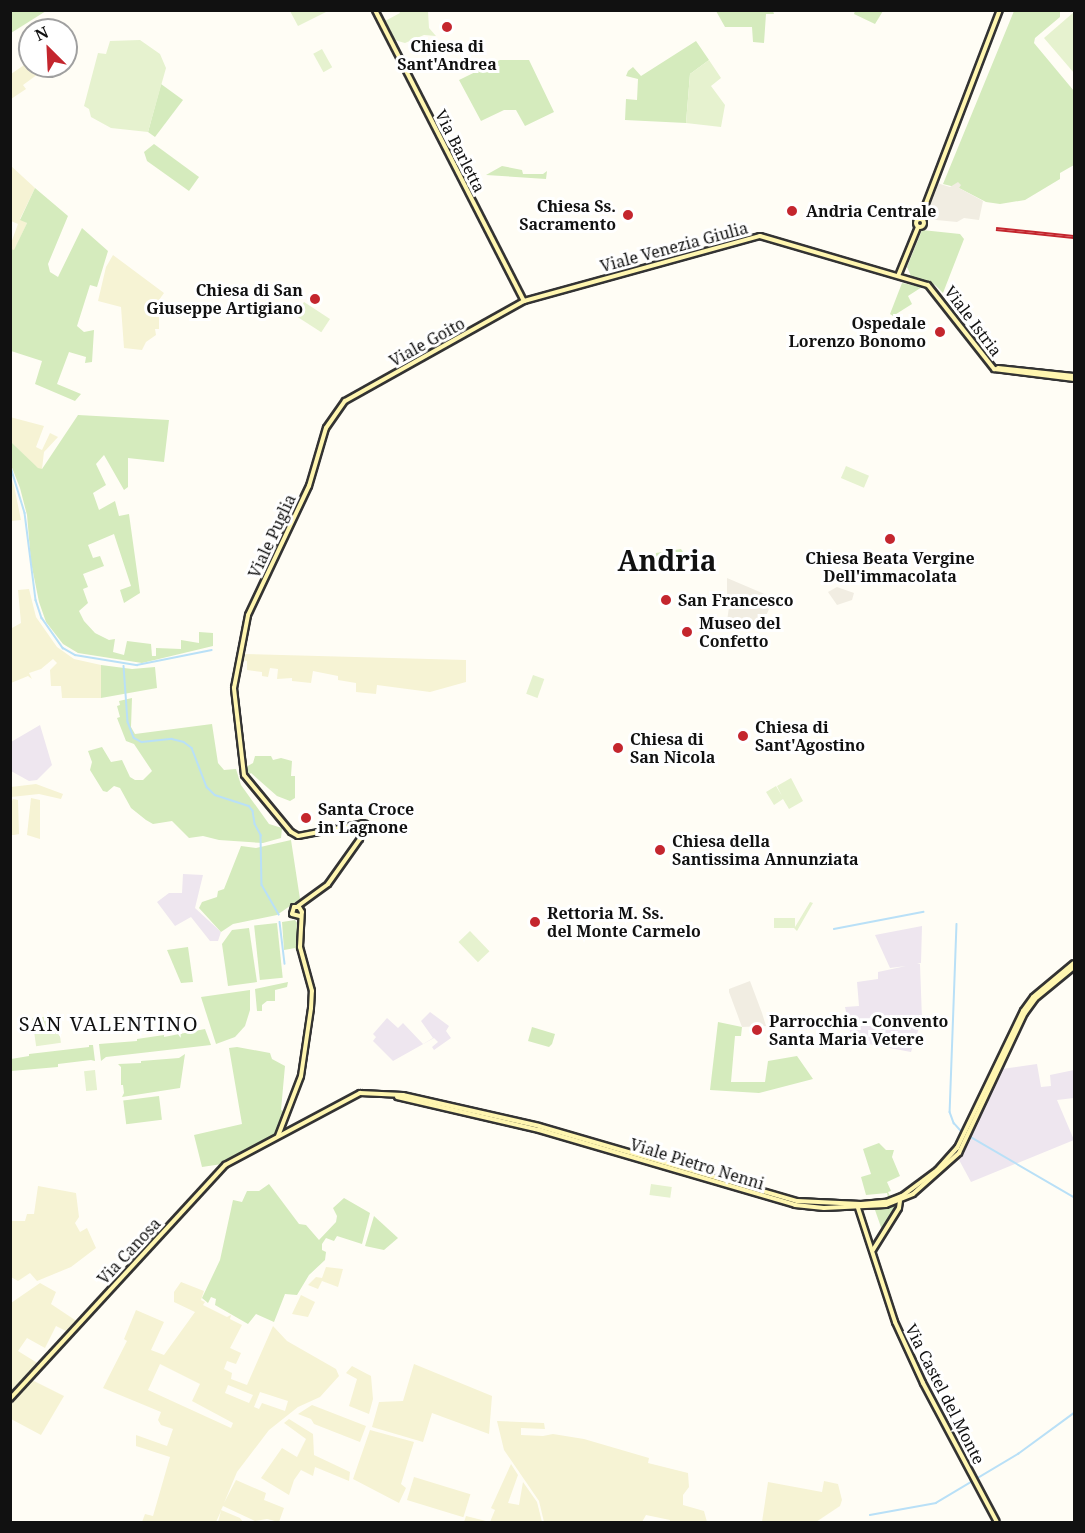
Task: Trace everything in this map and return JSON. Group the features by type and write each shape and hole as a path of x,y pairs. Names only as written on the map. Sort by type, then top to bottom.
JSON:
{"main road":[{"name":"Via Barletta","path":"375,10 524,301"},
{"path":"898,276 918,227 923,225 920,219 1000,10"},
{"name":"Viale Venezia Giulia","path":"524,301 754,236 898,276"},
{"name":"Viale Istria","path":"898,276 934,289 994,369 1074,377"},
{"name":"Viale Goito","path":"342,404 524,301"},
{"name":"Viale Puglia","path":"299,908 328,884 360,838 361,828 350,826 298,836 293,834 244,775 234,683 248,614 304,496 326,428 342,404"},
{"path":"278,1137 301,1076 311,1008 312,991 300,947 300,916 299,908 293,908 292,913 300,916"},
{"path":"857,1206 900,1201 938,1174 954,1158 1023,1011 1033,997 1074,965"},
{"name":"Via Canosa","path":"10,1399 225,1165 360,1093"},
{"name":"Viale Pietro Nenni","path":"360,1093 391,1095 531,1127 795,1204 857,1206"},
{"path":"857,1206 886,1202 905,1195 948,1160 965,1138"},
{"path":"873,1251 899,1208 900,1201"},
{"name":"Via Castel del Monte","path":"857,1206 895,1322 924,1383 998,1522"}],"shaded area":[{"path":"18,69 18,78 33,78 23,85 26,89 11,99 11,74"},
{"path":"10,165 35,188 20,219 27,223 14,251 11,249 11,243 18,224 11,221"},
{"path":"958,182 961,185 959,188 983,201 979,220 964,218 957,222 926,219 925,213 937,183 950,187"},
{"path":"113,255 164,293 159,300 159,329 155,329 156,335 146,342 142,350 124,348 121,307 98,301 106,267"},
{"path":"10,417 44,426 36,447 42,450 50,433 58,437 44,452 42,469 38,469 11,442"},
{"path":"11,478 14,486 21,520 11,521"},
{"path":"727,578 774,598 761,627 756,630 740,621 727,621 730,600 727,598"},
{"path":"837,587 854,593 852,600 837,605 828,592"},
{"path":"29,589 36,617 57,647 74,659 101,665 101,698 62,698 61,686 51,686 50,670 57,663 53,659 41,669 29,673 32,679 28,676 11,683 10,625 12,628 21,623 18,590"},
{"path":"243,654 466,660 466,682 430,692 377,685 376,694 356,692 356,683 338,680 338,676 313,671 311,683 292,681 292,678 277,679 278,669 270,668 268,677 262,676 262,672 247,670 247,661 242,660"},
{"path":"40,725 52,765 37,780 29,781 11,771 11,742"},
{"path":"36,784 63,794 61,799 39,794 11,797 11,787"},
{"path":"31,798 40,800 40,839 27,835"},
{"path":"13,799 18,800 19,834 10,835 11,803"},
{"path":"183,874 203,875 195,908 221,932 218,941 210,941 191,917 175,926 157,902 169,893 182,893"},
{"path":"922,926 921,963 917,963 920,964 922,1019 911,1052 852,1041 845,1007 859,1006 857,982 878,979 878,972 906,966 890,968 875,935"},
{"path":"750,981 766,1026 742,1027 729,992 729,989"},
{"path":"430,1012 449,1026 446,1031 451,1038 434,1050 432,1047 438,1042 434,1038 393,1061 373,1041 376,1037 373,1034 387,1018 398,1028 403,1023 423,1044 433,1038 421,1021"},
{"path":"1037,1064 1041,1087 1051,1086 1050,1075 1074,1070 1074,1098 1057,1100 1074,1140 971,1182 958,1158 967,1146 1002,1069"},
{"path":"38,1186 76,1193 79,1217 75,1223 80,1232 87,1228 96,1248 71,1267 37,1281 30,1273 18,1281 11,1277 11,1221 25,1221 27,1214 34,1214"},
{"path":"326,1267 343,1269 338,1287 322,1281 318,1289 308,1285 316,1277 322,1278"},
{"path":"181,1282 204,1291 201,1300 205,1302 203,1305 227,1317 231,1315 230,1319 242,1325 230,1348 241,1353 236,1364 227,1361 224,1369 232,1373 231,1379 247,1385 273,1326 287,1341 336,1369 339,1376 320,1397 298,1407 269,1430 237,1472 224,1503 236,1480 266,1493 264,1500 284,1508 279,1522 267,1519 255,1521 223,1506 221,1510 240,1518 243,1522 218,1522 221,1511 216,1522 142,1522 145,1514 153,1516 170,1457 136,1446 136,1435 167,1446 173,1429 161,1425 158,1420 161,1412 103,1388 127,1341 124,1339 136,1310 164,1322 151,1350 164,1355 195,1312 174,1302 174,1292","holes":["160,1364 200,1384 192,1401 233,1423 231,1428 148,1390","228,1385 253,1395 249,1403 225,1393","260,1392 288,1401 285,1411 262,1403 259,1409 254,1407"]},
{"path":"40,1283 56,1292 51,1304 78,1322 68,1332 56,1326 45,1348 27,1338 18,1351 39,1364 11,1396 11,1303"},
{"path":"301,1295 315,1302 308,1317 292,1314"},
{"path":"414,1364 492,1396 489,1434 432,1413 423,1442 372,1427 379,1402 403,1401"},
{"path":"352,1366 371,1376 373,1399 369,1414 349,1406 357,1379 346,1373"},
{"path":"32,1380 64,1396 41,1435 11,1419 11,1404"},
{"path":"312,1405 366,1426 360,1442 314,1424 311,1419 298,1414"},
{"path":"289,1419 313,1434 314,1455 350,1472 349,1481 315,1467 313,1476 301,1470 294,1480 289,1495 261,1478 282,1448 297,1457 306,1439 284,1423"},
{"path":"497,1421 544,1423 545,1429 521,1428 521,1435 553,1434 584,1439 649,1458 648,1463 688,1473 689,1487 683,1495 683,1505 704,1511 707,1522 670,1522 670,1520 646,1515 642,1522 544,1522 539,1501 504,1450"},
{"path":"370,1430 414,1442 401,1484 406,1488 399,1503 353,1479"},
{"path":"511,1464 518,1475 508,1503 519,1505 523,1482 537,1502 542,1522 490,1522 495,1510 491,1508"},
{"path":"414,1477 470,1494 463,1517 407,1500"},
{"path":"824,1481 838,1484 842,1500 840,1506 816,1522 762,1522 768,1482 822,1492"},
{"path":"466,1516 490,1522 464,1522"}],"green space":[{"path":"11,10 46,11 35,18 18,18 18,29 11,33"},
{"path":"855,10 883,11 875,24 854,14"},
{"path":"290,11 328,11 298,26"},
{"path":"399,11 428,11 429,28 436,36 424,35 405,43 394,40 385,21 400,13"},
{"path":"716,11 773,11 774,14 766,14 764,43 753,42 752,27 725,27"},
{"path":"1014,11 1060,12 1060,17 1035,38 1034,43 1074,91 1074,165 1060,173 1060,179 1025,200 1000,204 986,202 959,188 943,184"},
{"path":"1074,12 1074,73 1044,38"},
{"path":"140,40 160,54 166,68 148,132 111,128 91,117 89,109 84,106 98,53 106,54 110,41"},
{"path":"696,41 709,60 690,74 686,123 625,120 626,99 637,100 638,79 626,76 628,71 633,67 641,76"},
{"path":"322,49 332,67 323,72 313,54"},
{"path":"500,60 529,60 554,112 525,126 516,110 504,110 481,121 459,80"},
{"path":"709,60 721,78 711,86 725,105 721,127 686,123 690,74"},
{"path":"161,84 183,100 155,137 148,132"},
{"path":"154,144 199,177 189,191 147,161 144,152"},
{"path":"502,166 522,170 523,174 543,174 547,171 546,179 486,175"},
{"path":"35,188 68,216 48,264 50,272 58,277 82,228 108,251 97,287 90,285 77,326 84,332 94,330 92,362 85,363 86,357 69,352 57,384 81,394 75,401 35,384 42,361 11,351 11,249 14,250 27,223 20,220"},
{"path":"922,230 960,234 964,239 943,293 935,285 911,276 907,267"},
{"path":"902,283 922,287 908,296 912,304 893,316 890,314"},
{"path":"304,302 330,319 321,332 295,315"},
{"path":"78,415 169,420 164,462 128,458 128,487 124,490 104,455 96,464 106,485 93,493 99,510 115,501 119,516 129,514 140,593 124,603 120,590 131,586 114,534 88,545 93,558 100,556 104,566 83,574 88,587 83,589 88,603 79,611 84,621 95,633 109,640 115,639 113,652 124,655 127,641 151,644 152,656 156,656 156,648 181,649 181,640 199,643 199,632 213,633 213,646 142,663 78,653 63,644 46,622 39,602 31,562 27,515 11,465 11,442 38,468 42,469"},
{"path":"846,466 869,476 864,488 841,478"},
{"path":"681,549 686,557 682,563 661,568 654,564 656,553"},
{"path":"101,665 132,669 155,667 157,688 101,698"},
{"path":"533,675 544,679 537,698 526,694"},
{"path":"132,698 131,727 135,734 212,724 218,763 224,770 236,769 241,785 269,824 282,828 281,838 263,843 219,840 203,836 189,838 172,821 153,824 146,820 131,808 120,788 114,786 107,792 103,791 90,770 92,762 88,751 102,747 111,762 122,760 130,777 135,780 143,780 152,771 134,744 126,741 117,718 120,717 117,706 120,705 119,701"},
{"path":"255,756 271,756 273,760 281,758 292,761 291,776 295,776 295,798 290,801 277,796 251,773 247,776 246,767 253,763"},
{"path":"791,778 803,801 789,809 783,799 774,805 766,792 776,786 782,796 777,786"},
{"path":"291,840 300,899 277,915 233,924 221,932 199,908 202,902 217,897 218,891 224,889 241,846 256,848"},
{"path":"810,902 813,903 797,931 794,928 774,928 774,918 795,918 795,927"},
{"path":"295,920 298,924 298,953 295,948 284,950 282,922"},
{"path":"277,923 283,978 260,980 254,925"},
{"path":"249,928 257,982 228,986 222,944 232,930"},
{"path":"470,931 489,951 478,962 458,942"},
{"path":"188,947 193,982 181,983 167,950"},
{"path":"288,982 287,987 275,990 275,1001 267,1001 262,1005 262,1011 257,1011 255,989"},
{"path":"250,990 250,1010 245,1026 235,1037 216,1044 201,997"},
{"path":"57,1015 61,1043 36,1046 32,1018"},
{"path":"718,1022 742,1027 741,1036 735,1036 731,1082 765,1082 768,1061 797,1056 813,1079 759,1093 710,1090"},
{"path":"532,1027 555,1034 549,1047 528,1041"},
{"path":"205,1029 211,1045 106,1057 101,1061 99,1044 137,1041 137,1039 164,1035 164,1037"},
{"path":"93,1045 95,1061 11,1071 11,1059 29,1056 29,1054 89,1047"},
{"path":"237,1047 270,1053 272,1059 285,1066 281,1110 284,1111 275,1135 222,1164 202,1167 194,1135 242,1124 229,1048"},
{"path":"185,1054 180,1088 122,1097 124,1093 123,1085 121,1085 121,1067 118,1064 179,1058"},
{"path":"95,1070 97,1090 86,1091 84,1071"},
{"path":"159,1096 162,1120 126,1124 123,1100"},
{"path":"879,1143 886,1150 894,1150 892,1157 900,1176 887,1182 891,1191 888,1192 890,1196 888,1197 887,1193 866,1195 861,1177 871,1174 863,1149"},
{"path":"269,1184 299,1224 306,1225 319,1240 336,1222 337,1216 333,1208 344,1198 370,1213 362,1244 337,1236 334,1241 326,1238 322,1244 322,1250 326,1252 325,1260 309,1275 297,1295 285,1294 274,1322 256,1314 248,1324 215,1305 216,1299 211,1297 208,1303 202,1298 220,1260 233,1200 242,1202 247,1191 259,1191"},
{"path":"651,1184 672,1187 670,1198 649,1195"},
{"path":"896,1205 895,1210 882,1230 875,1210"},
{"path":"374,1216 398,1238 384,1250 365,1246"}],"waterway":[{"path":"10,464 25,513 36,600 42,618 63,648 75,655 137,665 212,650"},
{"path":"124,666 128,722 134,738 142,742 172,739 184,742 192,748 207,787 215,795 249,806 253,811 255,824 261,835 262,885 279,915"},
{"path":"834,929 923,912"},
{"path":"280,922 285,964"},
{"path":"957,924 950,1112 954,1123 962,1132"},
{"path":"969,1136 1074,1197"},
{"path":"870,1515 936,1503 1018,1454 1074,1413"}],"railway":[{"path":"996,229 1074,237"}],"place":[{"name":"Chiesa di Sant'Andrea","path":"447,27"},
{"name":"Andria Centrale","path":"792,211"},
{"name":"Chiesa Ss. Sacramento","path":"628,215"},
{"name":"Chiesa di San Giuseppe Artigiano","path":"315,299"},
{"name":"Ospedale Lorenzo Bonomo","path":"940,332"},
{"name":"Chiesa Beata Vergine Dell'immacolata","path":"890,539"},
{"name":"San Francesco","path":"666,600"},
{"name":"Museo del Confetto","path":"687,632"},
{"name":"Chiesa di Sant'Agostino","path":"743,736"},
{"name":"Chiesa di San Nicola","path":"618,748"},
{"name":"Santa Croce in Lagnone","path":"306,818"},
{"name":"Chiesa della Santissima Annunziata","path":"660,850"},
{"name":"Rettoria M. Ss. del Monte Carmelo","path":"535,922"},
{"name":"Parrocchia - Convento Santa Maria Vetere","path":"757,1030"}],"district":[{"name":"Andria","path":"667,560"},
{"name":"SAN VALENTINO","path":"109,1023"}]}
